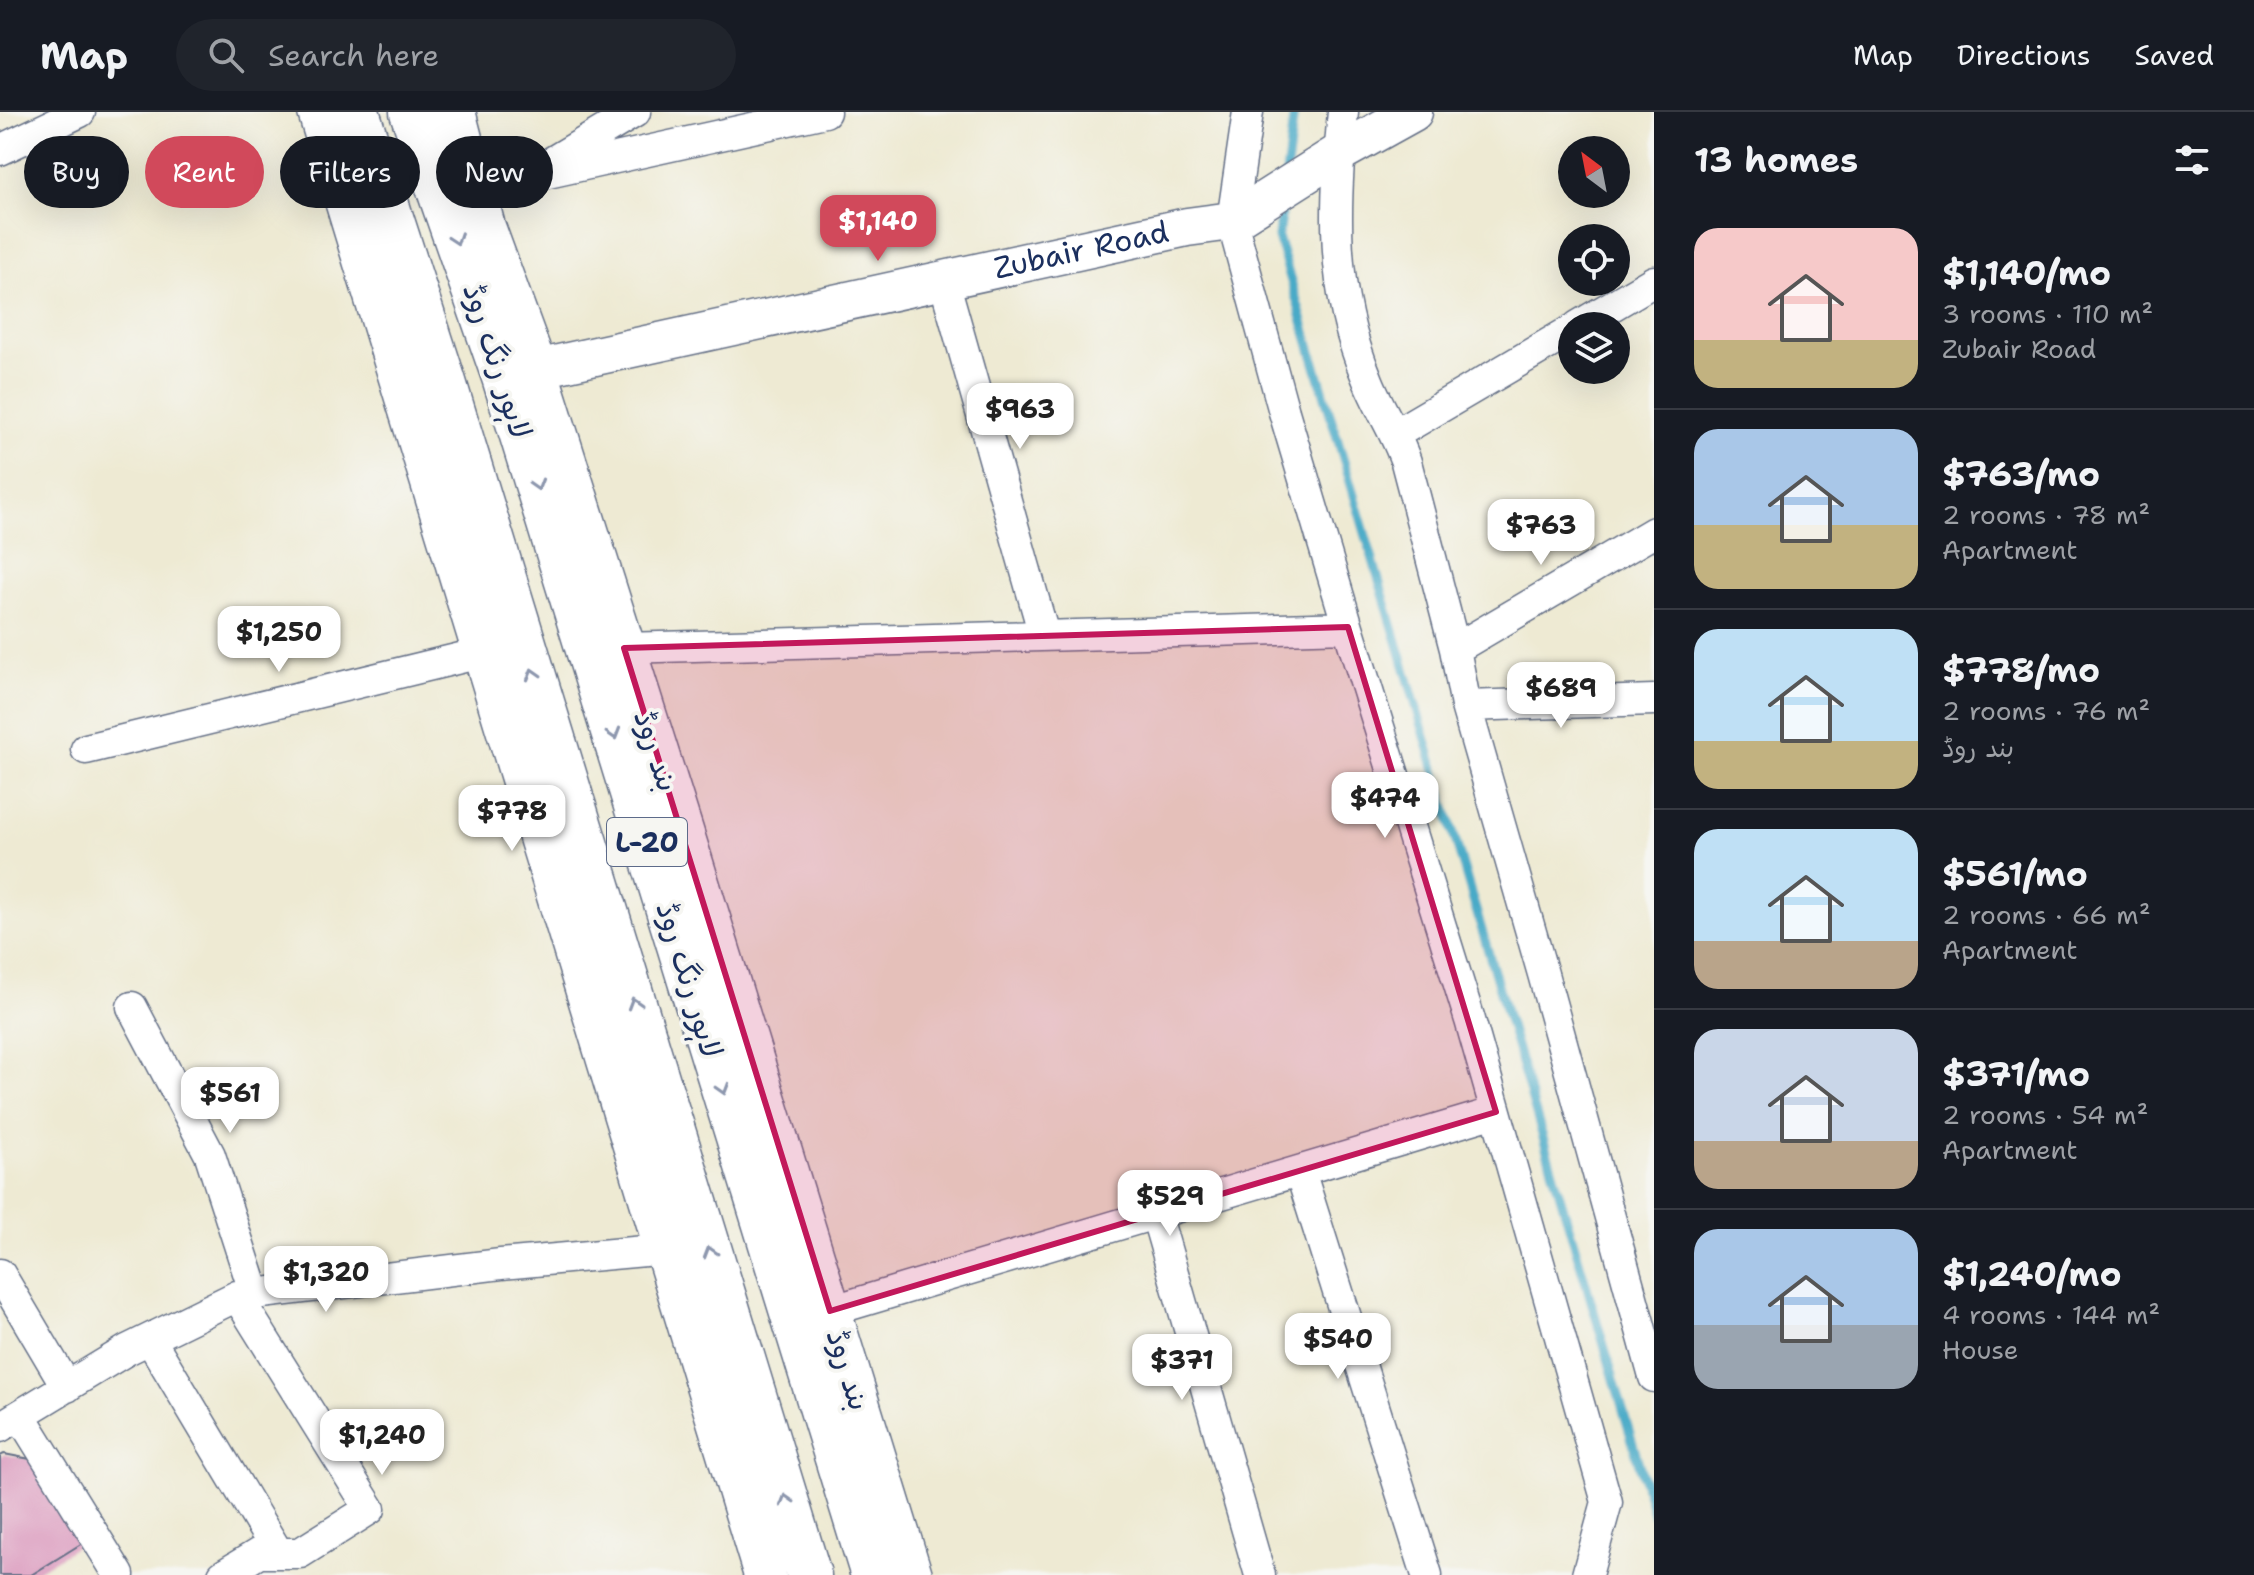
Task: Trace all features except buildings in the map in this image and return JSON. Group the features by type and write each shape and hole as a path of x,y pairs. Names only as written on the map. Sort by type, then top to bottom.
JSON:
{"highway":[{"name":"لاہور رنگ روڈ","path":"357,112 443,379 809,1575"},
{"name":"لاہور رنگ روڈ","path":"412,112 504,377 873,1575"}],"main road":[{"path":"319,112 765,1575"},
{"name":"بند روڈ","path":"454,112 460,136"},
{"name":"بند روڈ","path":"479,208 536,369 911,1575"}],"street":[{"path":"0,150 80,112"},
{"path":"553,161 635,112"},
{"path":"553,172 825,112"},
{"path":"1248,112 1245,213 1284,412 1496,1112 1607,1502 1587,1575"},
{"path":"1343,112 1332,157 1336,257 1345,312 1366,376 1406,462 1455,649 1466,706 1654,1377"},
{"name":"Zubair Road","path":"536,369 1245,213 1332,157 1413,112"},
{"path":"944,281 1044,635"},
{"path":"1602,312 1654,281"},
{"path":"1395,434 1558,338"},
{"path":"1455,649 1654,532"},
{"path":"624,648 1348,627"},
{"path":"86,749 485,652"},
{"path":"1466,706 1654,700"},
{"path":"132,1007 210,1155 246,1295 370,1509 300,1553 259,1553 223,1575"},
{"path":"830,1311 1496,1112"},
{"path":"1300,1171 1427,1575"},
{"path":"1156,1214 1260,1575"},
{"path":"119,1575 10,1421 150,1339 246,1295 501,1264 667,1249"},
{"path":"0,1274 67,1387"},
{"path":"150,1339 278,1553"}],"highlighted area":[{"path":"1348,627 1496,1112 830,1311 624,648"}],"waterway":[{"path":"1286,175 1294,112"},
{"path":"1283,201 1278,237 1654,1515"}]}
